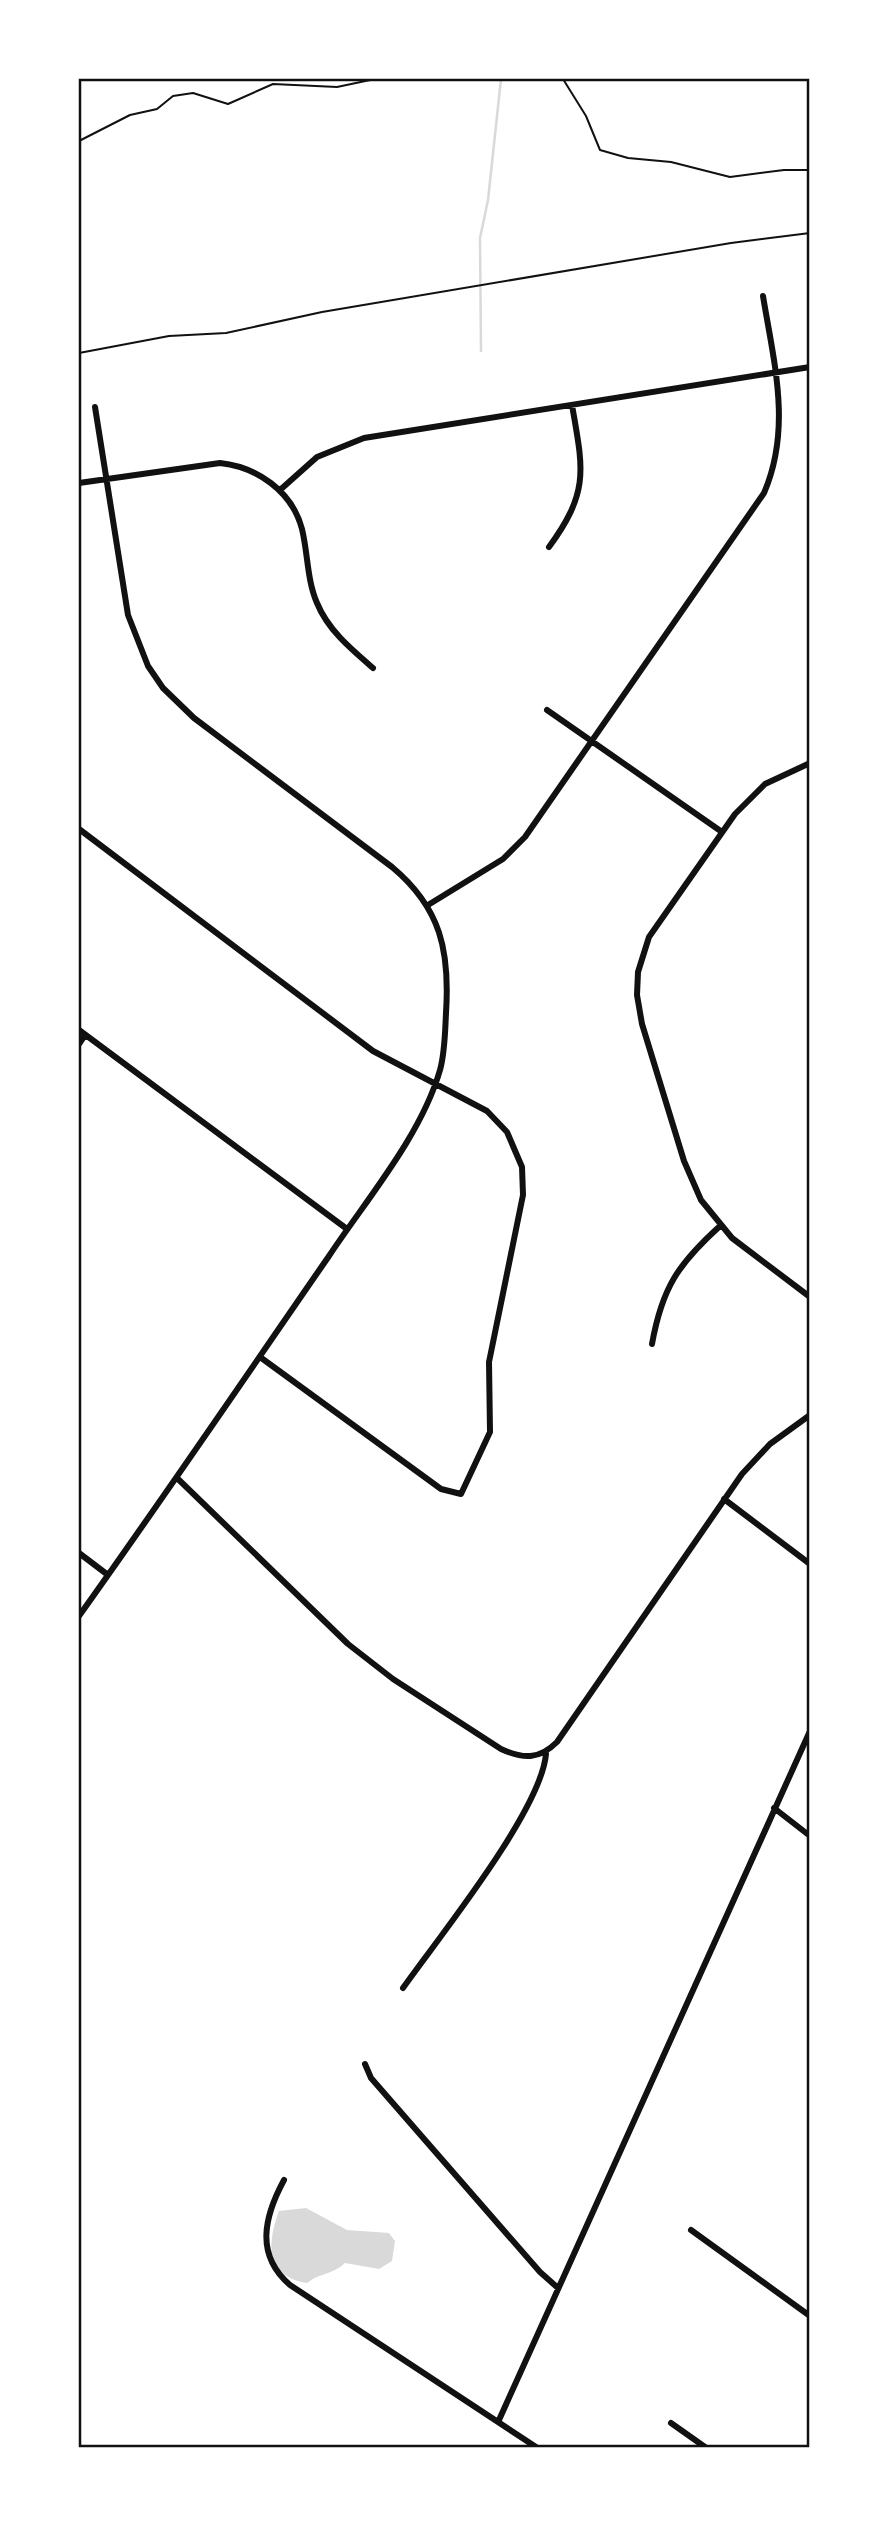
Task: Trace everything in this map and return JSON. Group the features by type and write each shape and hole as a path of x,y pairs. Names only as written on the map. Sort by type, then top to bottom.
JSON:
{"street":[{"path":"428,905 513,850 593,741 764,493 776,461 780,433 775,372 763,296"},
{"path":"280,490 317,457 353,441 810,367"},
{"path":"549,547 569,518 581,481 572,405"},
{"path":"79,1616 396,1158 435,1084 444,1051 447,968 444,944 428,905 392,867 215,734 163,688 139,648 125,599 95,407"},
{"path":"79,483 220,463 251,470 280,490 293,508 302,529 311,586 318,606 336,634 373,668"},
{"path":"547,710 722,832"},
{"path":"810,763 765,784 743,804 649,937 638,972 636,995 642,1024 691,1182 720,1226 810,1297"},
{"path":"79,829 373,1051 469,1101 497,1119 519,1156 523,1180 521,1211 489,1362 490,1432 461,1494 441,1489 260,1357"},
{"path":"79,1030 347,1229"},
{"path":"79,1044 85,1035"},
{"path":"652,1344 660,1306 671,1279 685,1259 720,1226"},
{"path":"403,1988 513,1830 541,1776 546,1754 557,1742 724,1499 770,1444 810,1415"},
{"path":"177,1478 348,1644 393,1679 501,1749 524,1758 546,1754"},
{"path":"724,1499 810,1564"},
{"path":"79,1553 108,1575"},
{"path":"499,2420 810,1731"},
{"path":"774,1808 810,1836"},
{"path":"365,2064 371,2078 540,2272 558,2288"},
{"path":"284,2180 273,2200 266,2244 269,2262 277,2274 536,2447"},
{"path":"691,2230 810,2316"},
{"path":"671,2423 705,2447"}],"path":[{"path":"79,141 130,114 157,108 173,96 193,93 228,104 273,84 337,87 376,79"},
{"path":"563,79 586,116 600,150 628,158 671,162 730,177 784,170 810,170"},
{"path":"79,353 169,337 226,333 322,312 731,243 810,233"}],"shaded area":[{"path":"306,2208 347,2230 389,2233 395,2241 392,2261 379,2269 345,2263 307,2283 283,2273 273,2257 272,2246 272,2235 279,2211"}],"waterway":[{"path":"481,351 480,238 488,200 501,79"}]}
